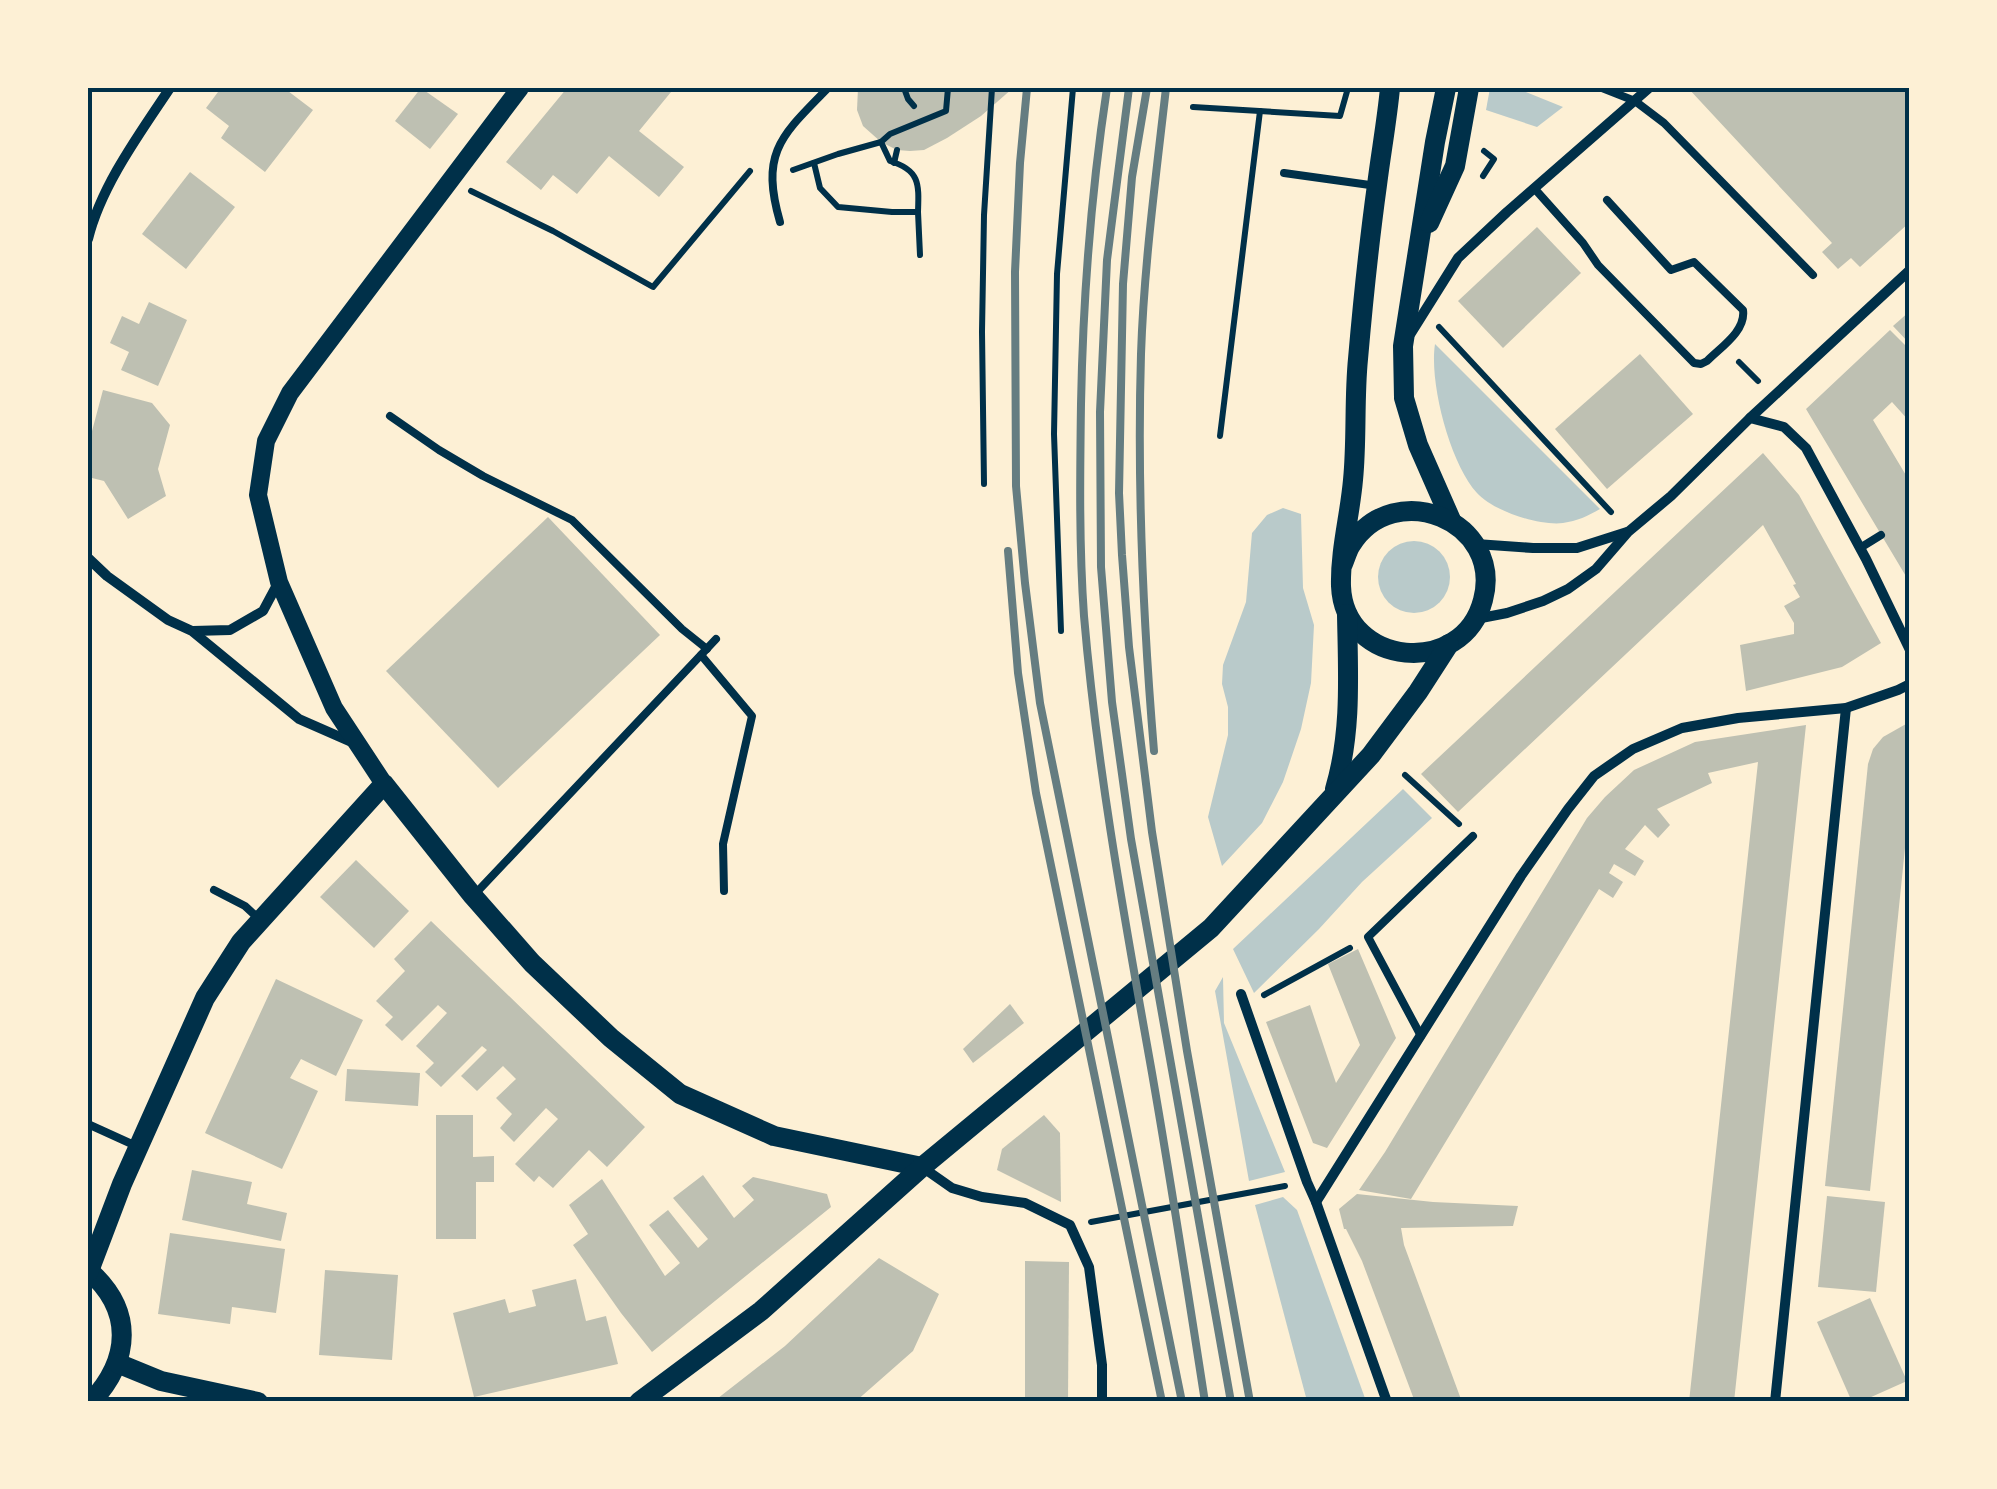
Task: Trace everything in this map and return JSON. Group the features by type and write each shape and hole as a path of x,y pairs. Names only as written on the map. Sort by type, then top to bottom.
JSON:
{"main road":[{"path":"1334,796 1349,703 1347,611 1341,589 1353,478 1358,363 1390,88"},
{"path":"1446,88 1403,346 1404,398 1418,445 1451,520"},
{"path":"1419,244 1455,166 1469,88"},
{"path":"1342,566 1351,546 1366,528 1385,516 1407,510 1430,512 1451,520 1475,544 1485,576 1484,598 1475,619 1461,637 1442,649 1420,654 1397,653 1376,644 1359,630 1347,611"},
{"path":"639,1402 761,1311 922,1167 1211,928 1371,755 1449,644"},
{"path":"91,1402 107,1385 122,1344 114,1303 104,1285 88,1271 138,1147 206,998 242,942 384,784 472,896 532,963 611,1038 680,1094 774,1136 922,1167"},
{"path":"117,1363 161,1382 258,1402"}],"street":[{"path":"88,239 93,217 170,88"},
{"path":"384,784 334,708 279,582 258,495 266,441 290,393 520,88"},
{"path":"1403,346 1458,258 1649,88"},
{"path":"1475,619 1543,601 1596,569 1628,532 1910,270"},
{"path":"1750,418 1784,427 1806,448 1910,650"},
{"path":"1475,544 1577,548 1628,532"},
{"path":"88,558 106,576 168,620 192,630 299,719 358,745"},
{"path":"192,630 230,630 264,612 279,582"},
{"path":"1316,1202 1521,876 1594,776 1632,749 1682,728 1738,718 1846,708 1910,684"},
{"path":"1775,1402 1846,708"},
{"path":"1243,1000 1387,1402"},
{"path":"922,1167 952,1188 1024,1203 1070,1226 1090,1267 1102,1366 1102,1402"}],"lane":[{"path":"780,222 771,171 774,157 784,136 828,88"},
{"path":"1602,88 1636,101 1664,122 1814,275"},
{"path":"1284,173 1377,186"},
{"path":"1534,188 1598,265 1694,364 1707,361 1742,326 1743,310 1694,262 1671,270 1607,200"},
{"path":"390,416 483,476 572,520 704,652 752,716 723,844 724,891"},
{"path":"1860,548 1881,535"},
{"path":"472,896 716,639"},
{"path":"1420,1036 1368,938 1473,836"},
{"path":"214,890 245,906 261,921"},
{"path":"90,1125 138,1147"}],"path":[{"path":"904,88 914,106"},
{"path":"451,181 553,231 653,287 748,171 792,171 881,142 890,134 946,111 948,88"},
{"path":"984,484 982,313 992,88"},
{"path":"1061,631 1054,434 1057,274 1073,88"},
{"path":"1193,107 1340,116 1348,88"},
{"path":"1220,436 1260,111"},
{"path":"881,142 890,162 914,174 919,190 920,256"},
{"path":"894,162 897,150"},
{"path":"814,162 820,188 838,206 918,212"},
{"path":"1424,312 1617,519"},
{"path":"1723,346 1772,397"},
{"path":"1405,774 1449,815"},
{"path":"1243,1000 1368,938"},
{"path":"1101,1220 1281,1187"}],"shaded area":[{"path":"1490,88 1516,88 1563,107 1537,127 1486,110"},
{"path":"1435,344 1600,509 1568,522 1542,522 1505,511 1477,493 1458,463 1444,422 1435,380"},
{"path":"1283,508 1301,514 1303,588 1314,625 1311,683 1283,782 1262,823 1222,866 1208,817 1228,735 1223,665 1246,602 1252,533 1267,515"},
{"path":"1414,541 1428,543 1440,551 1448,563 1448,591 1440,603 1428,611 1414,613 1400,611 1388,603 1380,591 1378,577 1380,563 1388,551 1400,543"},
{"path":"1403,789 1432,818 1362,882 1254,993 1233,949"},
{"path":"1223,977 1224,1023 1285,1172 1249,1181 1215,991"},
{"path":"1283,1197 1297,1210 1366,1401 1307,1401 1255,1205"}],"building":[{"path":"221,88 284,88 313,110 265,172 221,138 229,126 206,108"},
{"path":"421,88 458,114 430,149 395,121"},
{"path":"567,88 665,88 671,92 639,131 684,167 659,197 609,156 577,194 553,175 541,190 506,162"},
{"path":"858,88 1013,88 947,138 924,150 910,151 881,142 863,126 857,110"},
{"path":"1688,88 1910,88 1910,222 1860,267 1851,258 1838,269 1822,252 1832,243"},
{"path":"190,172 235,207 186,269 142,234"},
{"path":"1537,227 1581,273 1503,348 1458,301"},
{"path":"149,302 187,320 158,386 121,370 129,352 110,343 122,316 139,324"},
{"path":"1910,311 1910,344 1893,326"},
{"path":"1890,330 1910,350 1910,422 1892,402 1873,420 1910,482 1910,583 1806,409"},
{"path":"1640,354 1693,414 1607,489 1555,429"},
{"path":"103,390 152,403 170,425 158,469 166,496 128,519 104,481 88,477 88,446"},
{"path":"1763,453 1799,495 1881,643 1842,667 1746,691 1740,645 1794,634 1794,623 1784,606 1800,597 1763,525 1458,812 1421,774"},
{"path":"548,517 660,635 498,788 386,671"},
{"path":"1906,724 1910,729 1910,799 1870,1191 1825,1186 1868,764 1883,737"},
{"path":"1806,725 1734,1402 1689,1402 1758,762 1708,773 1712,783 1657,809 1670,825 1658,838 1645,825 1625,849 1644,861 1635,876 1614,864 1609,873 1623,882 1613,898 1599,889 1411,1199 1359,1190 1587,818 1605,797 1634,770 1695,742"},
{"path":"356,860 409,911 374,948 320,897"},
{"path":"431,921 645,1127 607,1167 589,1150 553,1188 539,1176 534,1182 515,1164 558,1119 546,1108 514,1142 500,1128 512,1114 496,1098 516,1079 503,1066 477,1091 461,1076 487,1050 482,1046 441,1087 425,1072 434,1063 416,1046 447,1013 438,1005 402,1041 385,1025 393,1017 376,1001 405,971 394,959"},
{"path":"1358,949 1396,1038 1327,1148 1313,1143 1266,1022 1310,1005 1336,1083 1360,1045 1328,964"},
{"path":"276,979 363,1020 336,1076 301,1059 290,1078 318,1091 282,1169 205,1133"},
{"path":"1010,1004 1024,1023 973,1063 963,1049"},
{"path":"347,1069 420,1073 418,1106 345,1101"},
{"path":"436,1115 473,1115 473,1157 494,1156 494,1182 476,1182 476,1239 436,1239"},
{"path":"1044,1115 1060,1133 1061,1202 997,1170 1002,1149"},
{"path":"192,1170 252,1182 247,1204 287,1213 281,1241 182,1220"},
{"path":"703,1175 734,1218 754,1200 742,1186 753,1177 827,1194 831,1207 652,1352 573,1245 588,1234 569,1205 602,1179 665,1276 680,1263 649,1225 668,1210 698,1248 708,1239 673,1198"},
{"path":"1357,1194 1518,1206 1513,1226 1401,1228 1462,1402 1415,1402 1362,1261 1344,1229 1339,1209"},
{"path":"1827,1196 1885,1202 1876,1292 1818,1287"},
{"path":"170,1233 285,1249 276,1313 232,1307 230,1324 158,1314"},
{"path":"879,1258 939,1294 913,1351 855,1402 713,1402 785,1346"},
{"path":"1025,1261 1069,1262 1068,1402 1025,1402"},
{"path":"325,1270 398,1275 392,1360 319,1355"},
{"path":"576,1279 586,1321 606,1316 618,1364 474,1397 453,1313 505,1299 509,1313 536,1306 532,1290"},
{"path":"1870,1298 1907,1381 1852,1402 1817,1322"}],"railway":[{"path":"1027,88 1015,272 1016,486 1025,583 1040,703 1182,1402"},
{"path":"1107,88 1092,206 1084,325 1080,483 1084,616 1113,845 1205,1402"},
{"path":"1129,88 1107,260 1100,412 1101,567 1112,702 1131,839 1231,1402"},
{"path":"1147,88 1132,177 1123,284 1119,493 1129,647 1152,832 1187,1051 1250,1402"},
{"path":"1154,751 1142,552 1140,404 1145,287 1166,88"},
{"path":"1008,551 1018,673 1036,793 1162,1402"}]}
